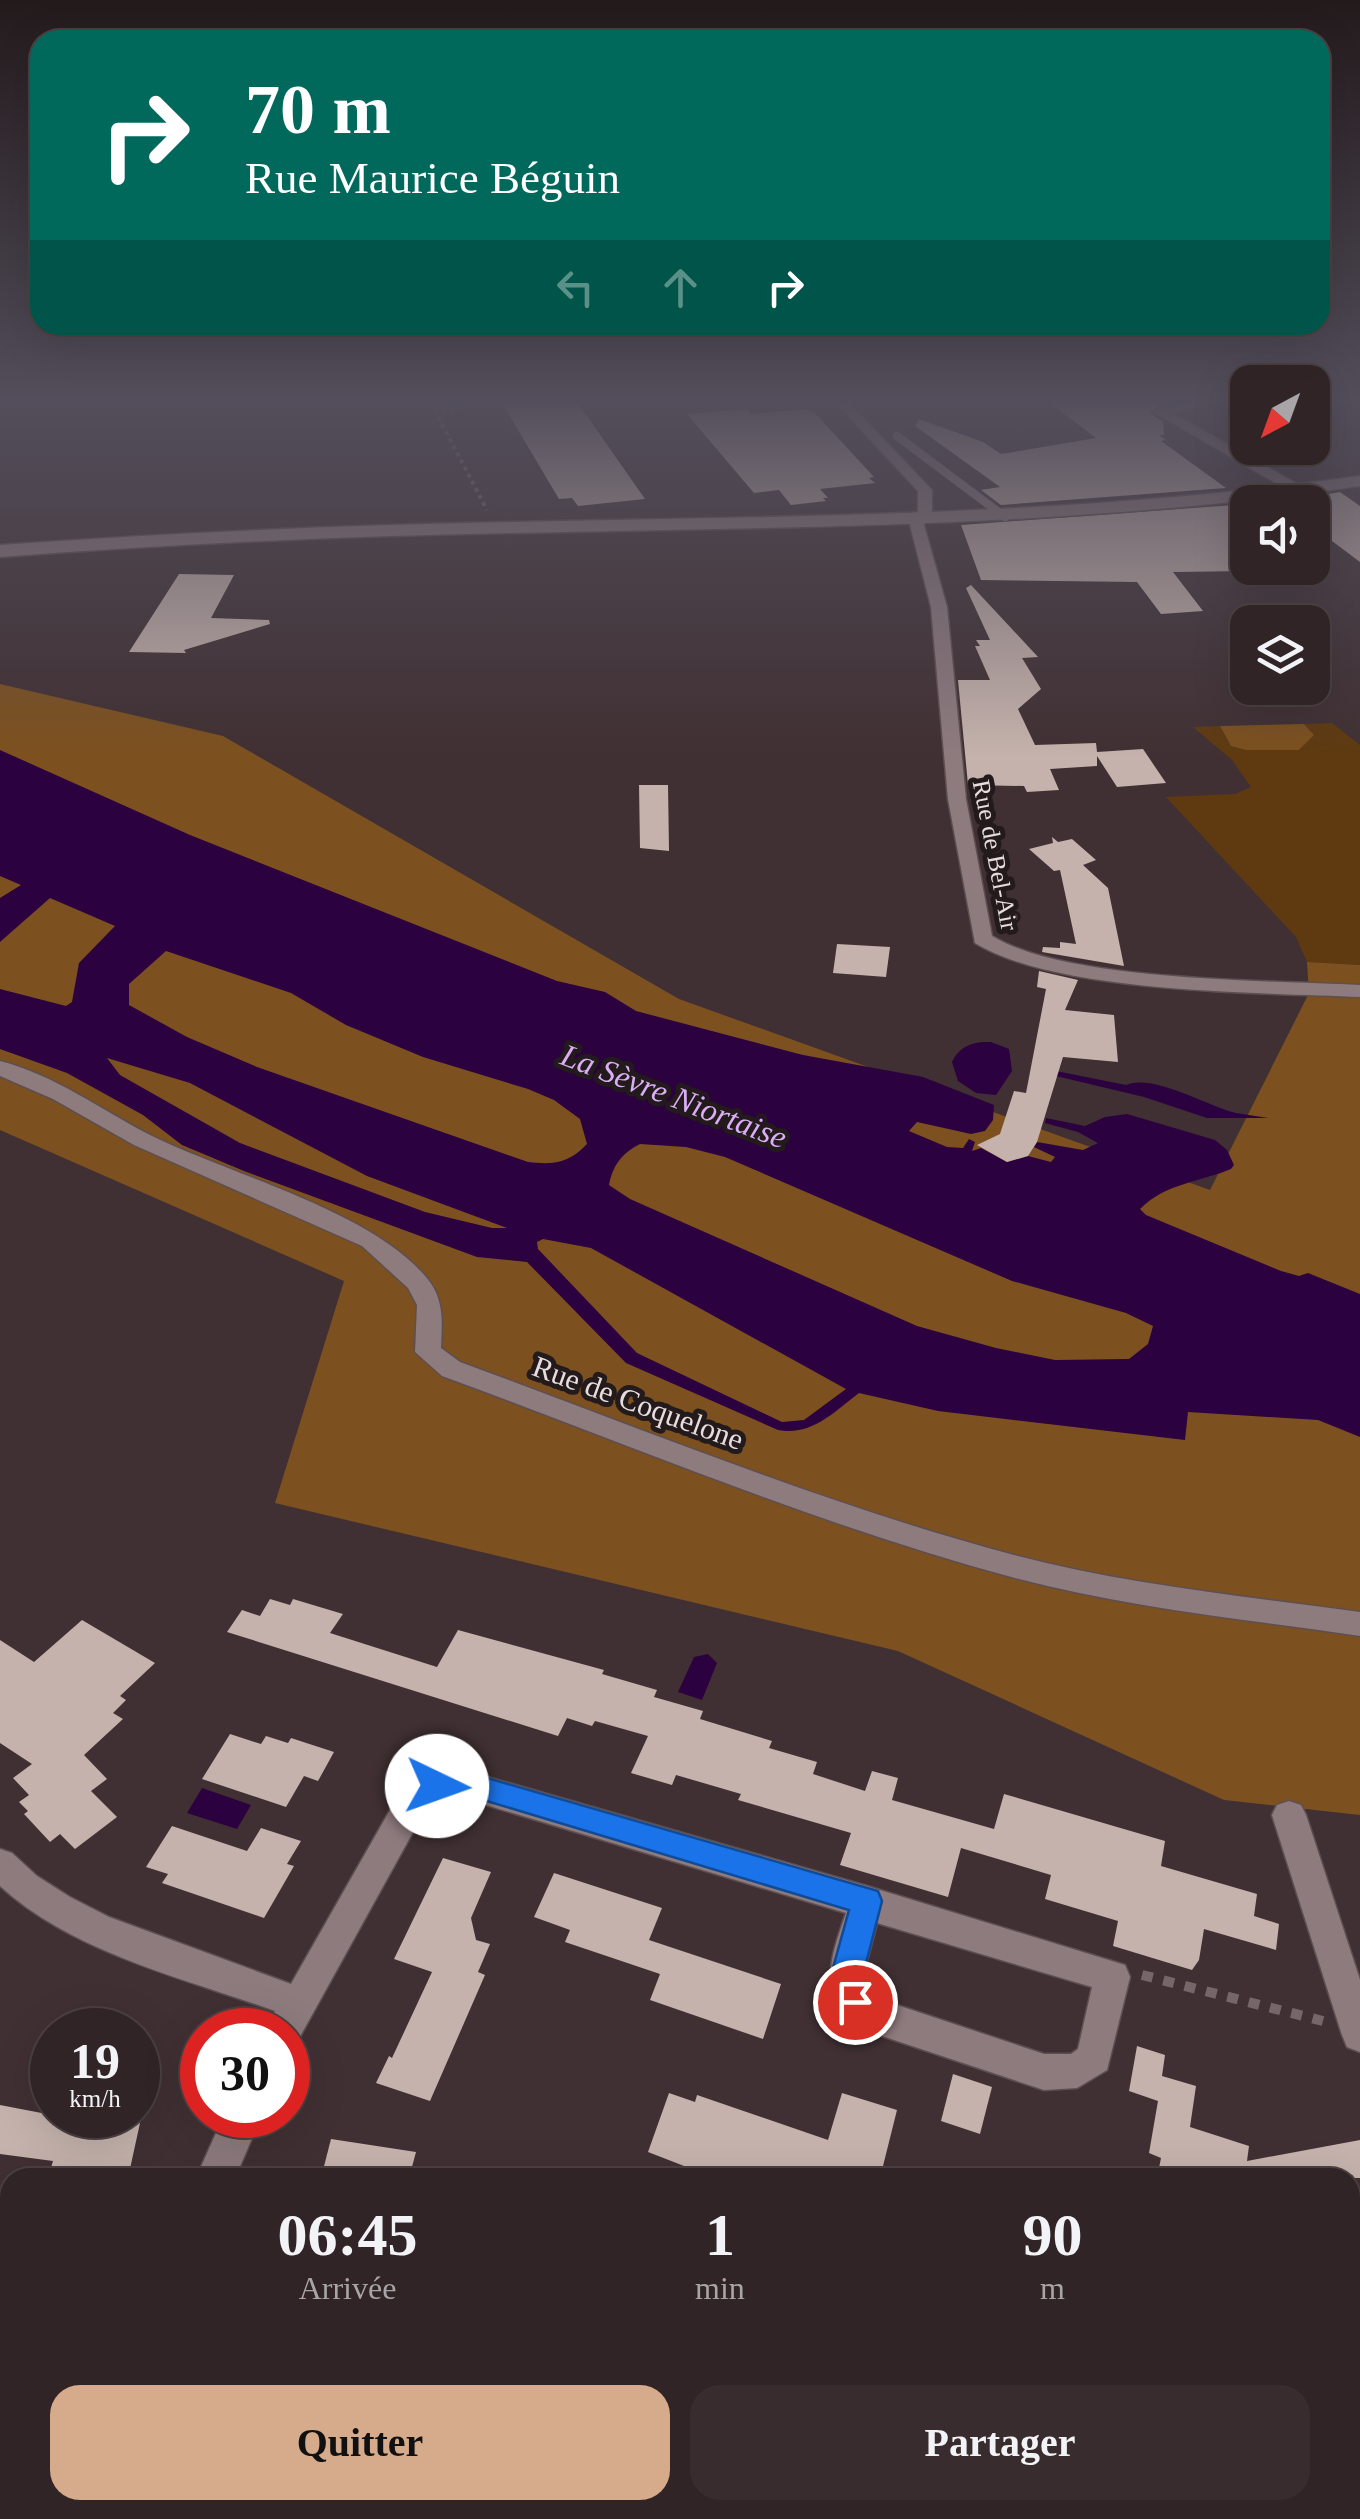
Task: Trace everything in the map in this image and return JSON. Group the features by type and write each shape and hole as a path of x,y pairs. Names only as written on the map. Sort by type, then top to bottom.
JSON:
{"street":[{"name":"Rue de Bel-Air","path":"919,521 939,607 957,799 982,939 987,946 1013,957 1116,973 1360,991"},
{"path":"0,552 225,536 929,521"},
{"name":"Rue de Coquelone","path":"0,1068 60,1094 142,1140 370,1240 418,1283 430,1305 428,1352 451,1369 880,1526 1016,1567 1128,1591 1360,1624"},
{"path":"296,2008 406,1812 437,1786 456,1782 867,1901 1112,1977 1094,2058 1085,2068 1068,2074 1044,2072 880,2020 855,2002 847,1975 867,1901"},
{"path":"1289,1815 1359,2032"},
{"path":"0,1864 18,1885 77,1918 274,2008"},
{"path":"219,2168 233,2138"}],"path":[{"path":"492,521 496,529"},
{"path":"1112,1977 1151,1975 1359,2032"}],"shaded area":[{"path":"0,684 223,736 679,999 1210,1190 1309,993 1307,962 1360,965 1360,1815 1224,1800 898,1651 275,1503 344,1281 0,1130"},
{"path":"1332,723 1360,745 1360,965 1307,962 1296,937 1166,797 1235,794 1251,787 1232,760 1193,727 1220,726 1231,746 1246,750 1299,750 1313,735 1304,724"},
{"path":"1304,724 1314,735 1299,750 1246,750 1231,746 1220,726"}],"water":[{"name":"La Sèvre Niortaise","path":"0,750 190,835 557,981 605,992 636,1011 803,1055 923,1077 994,1105 993,1120 985,1131 971,1134 917,1122 909,1131 947,1147 963,1148 969,1139 975,1142 972,1151 981,1148 1007,1162 1028,1156 1051,1162 1055,1157 1034,1147 1037,1142 1083,1150 1098,1143 1078,1132 1045,1123 1046,1118 1085,1126 1105,1117 1127,1114 1215,1140 1227,1150 1234,1165 1231,1169 1172,1188 1140,1209 1146,1215 1281,1271 1299,1276 1308,1273 1360,1294 1360,1437 1318,1420 1188,1412 1185,1440 938,1411 859,1393 812,1426 778,1430 626,1363 527,1262 477,1257 244,1171 182,1145 143,1115 67,1073 0,1049 0,989 66,1006 72,1002 79,963 115,926 50,898 0,942 0,898 21,885 0,876","holes":["166,951 291,993 346,1025 423,1057 554,1100 580,1119 587,1144 560,1161 528,1162 257,1067 187,1037 129,1005 129,984","107,1058 190,1083 367,1176 507,1228 425,1212 240,1143 120,1075","640,1144 686,1147 725,1157 1012,1281 1126,1313 1153,1326 1148,1344 1129,1359 1055,1360 917,1326 630,1199 609,1185 623,1156","543,1239 591,1248 846,1389 804,1420 782,1422 637,1353 538,1249 537,1242"]},
{"path":"991,1042 1009,1049 1012,1071 996,1095 976,1093 958,1081 952,1062 968,1046"},
{"path":"1036,1067 1126,1085 1150,1083 1236,1113 1268,1118 1207,1118 1144,1097 1035,1071"},
{"path":"708,1654 717,1663 702,1700 678,1692 694,1657"},
{"path":"202,1788 251,1805 237,1829 187,1813"}],"building":[{"path":"1022,521 1230,521 1230,571 1173,572 1203,611 1161,614 1137,582 981,580 961,525"},
{"path":"1330,521 1360,521 1360,562 1330,540"},
{"path":"179,574 234,575 211,618 269,620 270,624 184,650 186,653 129,652"},
{"path":"971,585 1038,657 1022,658 1041,689 1018,709 1035,745 1096,743 1097,752 1143,749 1166,783 1117,787 1097,756 1097,766 1050,769 1059,790 1027,792 1024,786 968,785 958,680 990,680 975,646 980,646 976,640 990,640 966,588"},
{"path":"639,785 668,785 669,851 640,848"},
{"path":"1052,837 1058,842 1072,839 1096,860 1083,865 1108,888 1124,966 1042,952 1043,947 1060,948 1060,942 1076,944 1060,870 1054,871 1029,849 1053,843"},
{"path":"837,944 890,947 886,977 833,973"},
{"path":"1039,971 1078,980 1065,1010 1114,1015 1118,1062 1063,1057 1037,1142 1028,1156 1007,1162 977,1145 1000,1134 1014,1091 1026,1093 1046,989 1037,987"},
{"path":"270,1599 290,1605 293,1599 343,1614 330,1633 437,1667 458,1630 604,1670 602,1674 657,1690 654,1697 703,1711 700,1719 772,1741 769,1748 817,1762 813,1774 865,1791 872,1771 898,1778 892,1800 994,1829 1004,1794 1165,1841 1161,1866 1257,1894 1254,1916 1279,1924 1276,1950 1204,1929 1199,1960 1192,1970 1113,1946 1118,1921 1045,1899 1051,1875 961,1848 948,1897 840,1865 851,1833 738,1800 741,1794 676,1775 672,1785 631,1773 648,1736 595,1721 592,1726 567,1718 558,1736 227,1632 242,1610 260,1616"},
{"path":"82,1620 155,1663 120,1696 126,1700 113,1713 123,1719 84,1755 107,1779 91,1791 117,1817 75,1849 60,1834 50,1842 24,1814 28,1811 19,1802 29,1795 13,1778 32,1764 0,1743 0,1640 34,1662"},
{"path":"230,1734 261,1744 266,1736 288,1743 291,1738 334,1752 318,1781 304,1776 286,1807 202,1779"},
{"path":"172,1826 247,1851 261,1828 301,1841 287,1864 294,1866 264,1918 162,1883 168,1874 146,1867"},
{"path":"443,1858 491,1872 471,1918 476,1940 490,1944 478,1972 485,1975 430,2101 376,2083 389,2056 392,2058 432,1972 394,1959"},
{"path":"554,1873 662,1908 649,1940 781,1984 763,2039 650,2000 660,1974 565,1942 570,1930 534,1917"},
{"path":"1137,2046 1165,2055 1162,2076 1196,2086 1190,2127 1249,2146 1247,2161 1360,2140 1360,2168 1159,2168 1161,2158 1149,2153 1158,2101 1129,2091"},
{"path":"953,2074 992,2087 980,2134 941,2121"},
{"path":"669,2093 695,2102 697,2095 828,2140 842,2093 897,2110 882,2168 689,2168 648,2152"},
{"path":"0,2105 30,2111 30,2138 137,2138 130,2168 51,2168 53,2161 0,2154"},
{"path":"331,2139 416,2152 412,2168 324,2168"}],"route":[{"path":"437,1786 456,1782 480,1786 867,1901 847,1975 855,2002"}]}
